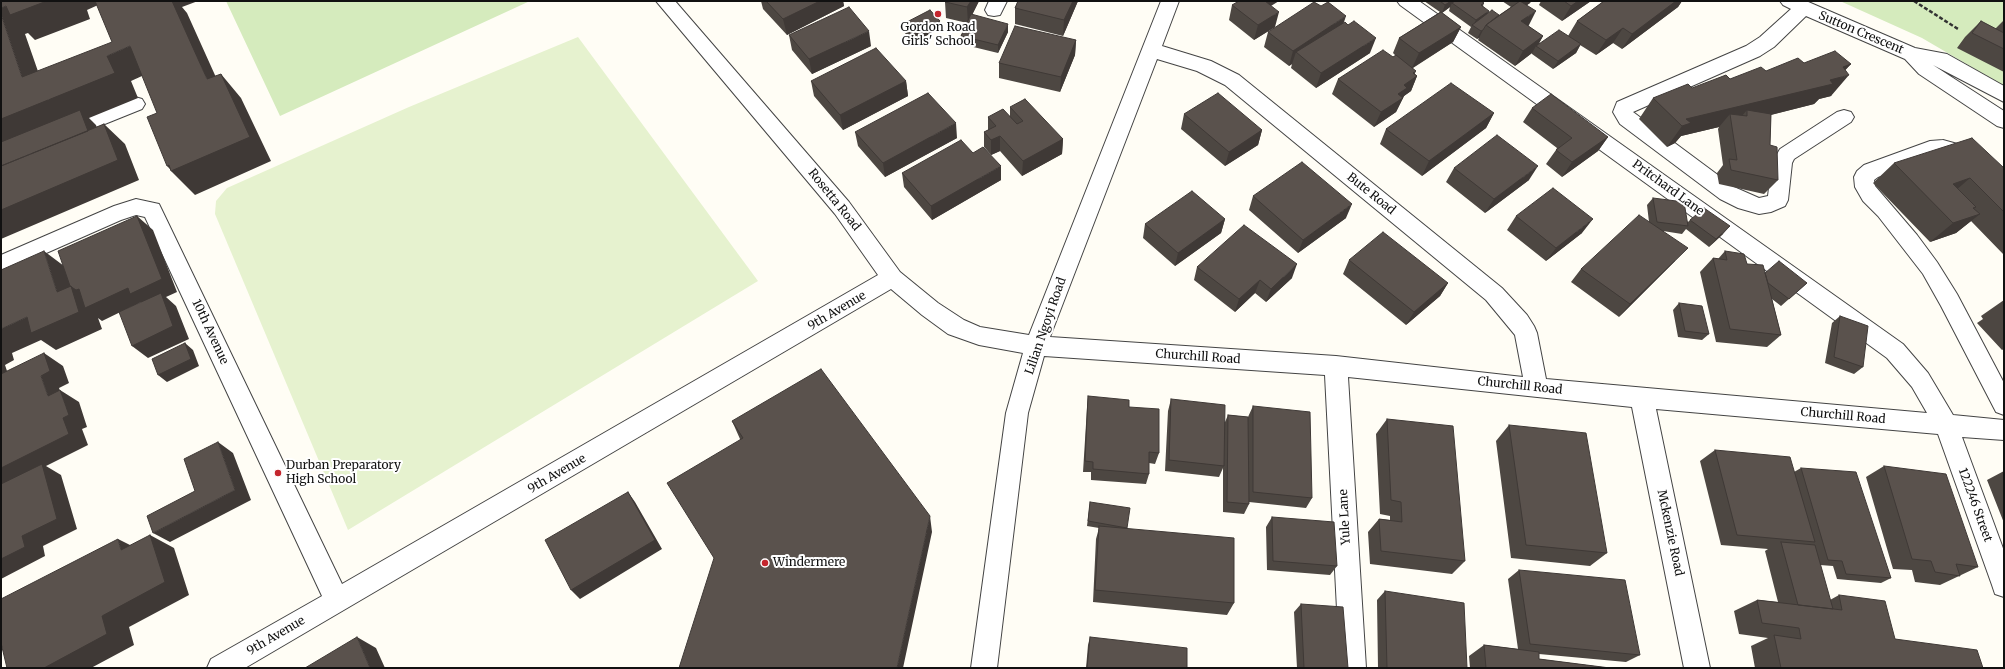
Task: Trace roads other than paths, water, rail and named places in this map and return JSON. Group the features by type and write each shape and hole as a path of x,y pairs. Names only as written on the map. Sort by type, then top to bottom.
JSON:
{"street":[{"name":"Rosetta Road","path":"665,1 842,208 892,278 930,309 956,327 979,336 1036,346"},
{"name":"Lilian Ngoyi Road","path":"984,668 1017,413 1036,346 1152,51 1170,1"},
{"name":"Pritchard Lane","path":"1406,1 1895,351 1920,380 1946,425"},
{"name":"Sutton Crescent","path":"1796,4 1912,54 1940,60 2004,95"},
{"path":"1796,4 1767,42 1753,51 1624,107 1623,112 1627,120 1727,193 1745,202 1759,206 1771,204 1778,200 1782,163 1787,154 1795,147 1844,117"},
{"name":"Bute Road","path":"1152,51 1179,57 1204,66 1232,80 1499,299 1520,322 1526,333 1537,388"},
{"name":"Sutton Crescent","path":"1912,54 1926,70 2004,121"},
{"path":"50,139 135,104"},
{"path":"2004,194 1962,156 1954,150 1943,148 1930,149 1871,171 1864,177 1865,187 1870,195 1885,210 1930,268 1949,300 1996,371 2004,405"},
{"name":"10th Avenue","path":"1,264 114,214 136,207 152,210 337,601"},
{"name":"9th Avenue","path":"220,668 892,278"},
{"name":"Churchill Road","path":"1036,346 1336,366 1537,388 2004,430"},
{"name":"Yule Lane","path":"1336,366 1353,668"},
{"name":"Mckenzie Road","path":"1642,398 1697,668"},
{"name":"122246 Street","path":"1946,425 2004,585"}],"place":[{"name":"Gordon Road Girls' School","path":"938,14"},
{"name":"Durban Preparatory High School","path":"278,473"},
{"name":"Windermere","path":"765,563"}]}
